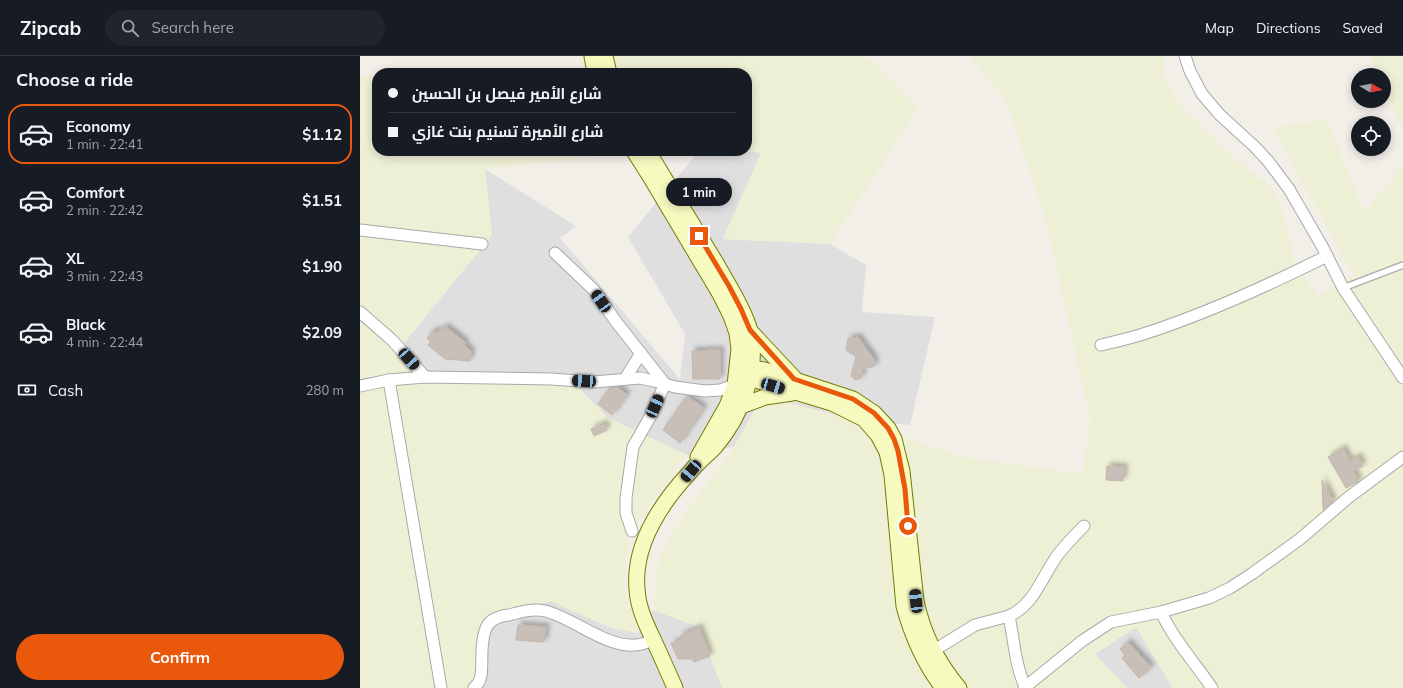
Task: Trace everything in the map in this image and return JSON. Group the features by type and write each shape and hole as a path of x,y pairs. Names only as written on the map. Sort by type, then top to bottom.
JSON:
{"main road":[{"path":"592,56 594,68"},
{"path":"605,56 608,68"},
{"path":"637,156 703,264 731,316 735,325 745,370 741,406 715,446 691,471 660,511 645,538 639,553 636,575 637,595 647,626 675,688"},
{"path":"651,156 724,278 741,309 750,330 795,386 857,414 872,428 884,448 890,462 892,475 904,606 920,652 943,688"},
{"path":"691,471 727,406 735,386 752,355 750,330"},
{"path":"745,370 795,386 853,399 865,406 882,420 894,439 898,451 905,489 916,601 924,630 933,650 959,688"},
{"path":"741,406 795,386"}],"street":[{"path":"1185,56 1190,71 1202,94 1220,115 1268,161 1289,189 1327,256 1343,288 1403,378"},
{"path":"360,230 482,244"},
{"path":"555,253 594,290 617,323 665,384"},
{"path":"1101,344 1139,336 1178,322 1272,283 1327,256"},
{"path":"360,312 392,340 425,377"},
{"path":"625,379 641,353"},
{"path":"360,386 389,380 425,377 589,382 647,379 682,389 705,391 720,390 735,386"},
{"path":"389,380 441,688"},
{"path":"632,531 626,513 626,498 633,447 665,384"},
{"path":"1009,616 1016,660 1024,688 1057,660 1106,624 1116,620 1136,618 1161,612 1209,598 1241,581 1300,539 1349,497 1403,457"},
{"path":"933,650 975,625 1017,613 1029,601 1057,556 1084,526"},
{"path":"474,688 479,682 481,676 483,638 485,630 488,624 499,616 540,610 553,614 618,643 632,645 642,644 653,639"},
{"path":"1161,612 1177,641 1212,688"}],"lane":[{"path":"1343,288 1403,265"}],"shaded area":[{"path":"752,152 761,153 723,239 830,244 866,265 862,312 935,317 910,425 855,420 762,396 734,447 687,455 608,418 574,383 431,381 400,348 492,235 485,169 576,226 560,238 680,379 685,334 628,237 695,156 752,156"},
{"path":"551,601 611,628 638,633 653,610 699,627 722,688 470,688 493,614"},
{"path":"1136,627 1173,688 1127,688 1095,654"}],"green space":[{"path":"580,56 859,56 874,61 918,109 830,244 723,239 761,153 752,152 752,68 584,68"},
{"path":"970,56 1165,56 1162,74 1180,106 1231,155 1271,188 1283,214 1296,266 1319,296 1354,275 1272,128 1327,119 1364,212 1403,166 1403,688 1173,688 1136,627 1095,654 1127,688 722,688 699,627 653,610 659,557 683,516 734,447 762,396 855,420 958,456 1083,474 1090,420 1045,217 1007,103"},
{"path":"1370,56 1403,56 1403,130 1391,103 1391,68 1376,68"},
{"path":"360,76 372,76 372,156 596,156 485,169 492,235 400,348 432,381 574,383 608,418 687,455 629,534 624,584 638,633 611,628 551,601 493,614 479,678 470,688 360,688"}],"building":[{"path":"445,326 466,343 464,345 471,351 470,361 445,359 428,345 431,342 427,338 434,330 437,333"},
{"path":"858,337 874,359 875,365 872,367 863,368 861,378 855,380 851,376 856,357 846,350 848,339"},
{"path":"720,350 720,379 693,379 692,351"},
{"path":"617,387 627,395 612,415 598,404 610,388"},
{"path":"687,396 704,408 680,443 663,430"},
{"path":"604,423 607,430 594,436 591,429"},
{"path":"1343,448 1350,461 1358,456 1363,466 1353,471 1359,481 1346,488 1328,457"},
{"path":"1107,466 1124,467 1123,481 1106,480"},
{"path":"1322,480 1333,501 1323,510 1323,507"},
{"path":"518,625 546,627 544,642 516,640"},
{"path":"699,627 710,656 694,662 692,659 678,659 671,643 682,640 680,636"},
{"path":"1128,642 1151,667 1139,678 1122,658 1125,655 1120,649"}],"route":[{"path":"699,236 729,286 750,330 794,379 853,399 874,413 888,428 898,451 902,470 908,526"}]}
